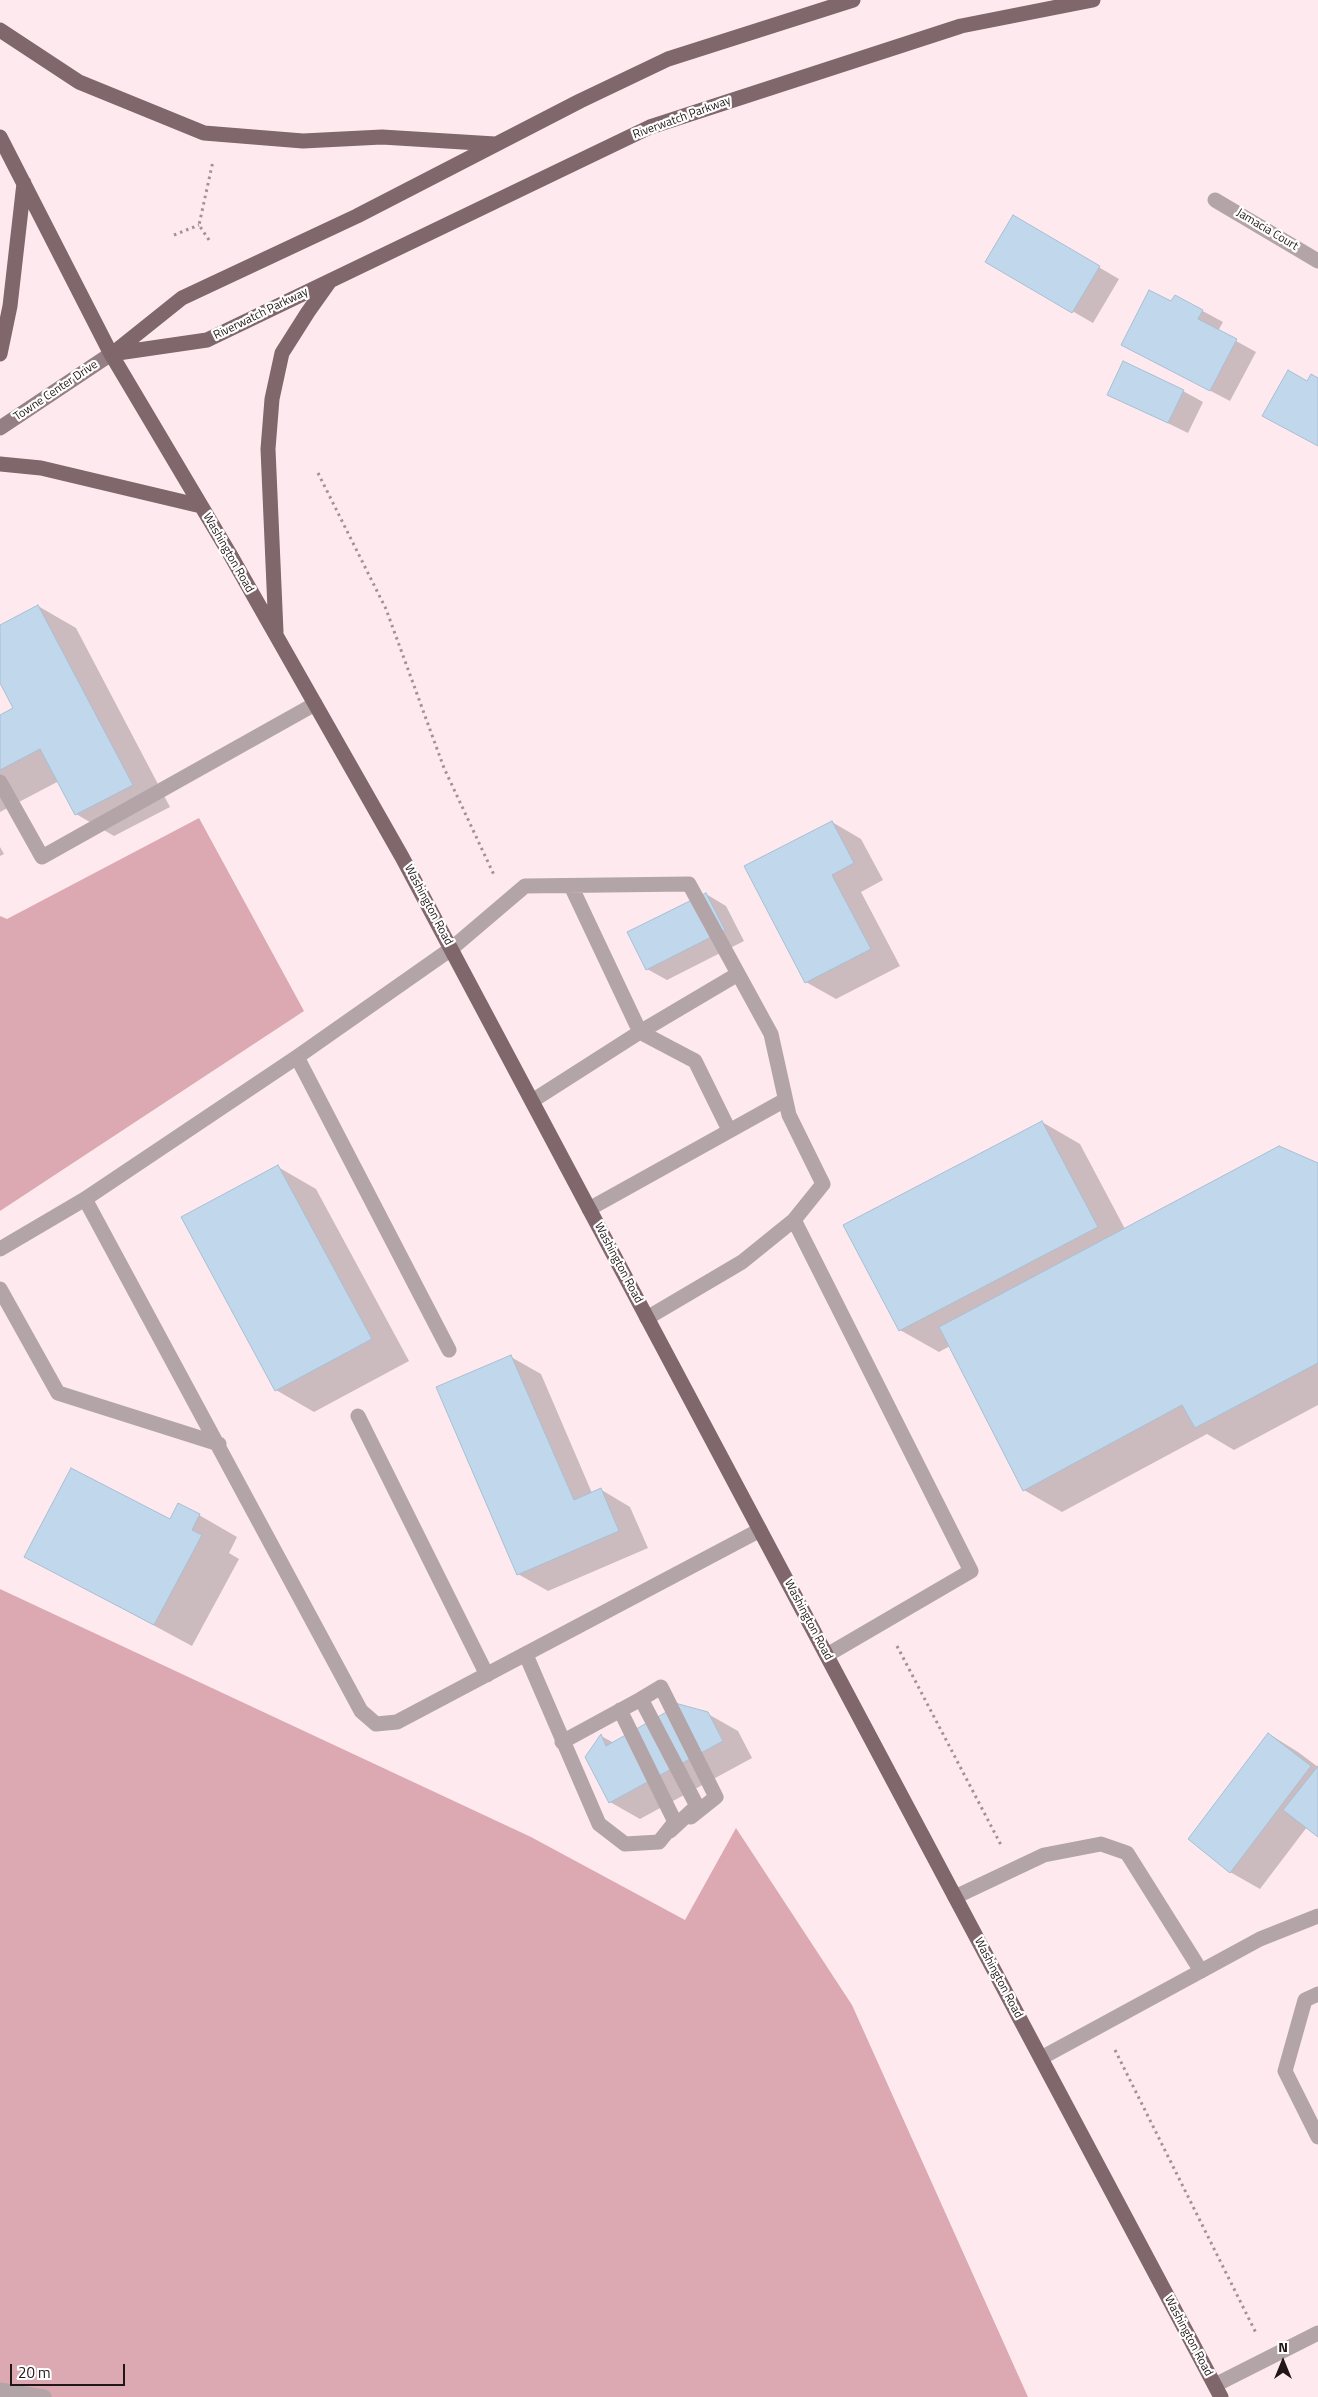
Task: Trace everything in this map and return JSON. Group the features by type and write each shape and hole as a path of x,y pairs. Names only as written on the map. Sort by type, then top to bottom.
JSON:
{"main road":[{"path":"111,354 182,298 358,216 580,101 668,59 853,0"},
{"name":"Riverwatch Parkway","path":"111,354 207,340 650,127 961,26 1093,0"},
{"path":"0,30 80,82 204,133 303,141 382,137 497,144"},
{"name":"Washington Road","path":"0,137 111,354 201,506 402,857 1218,2391"},
{"path":"0,354 10,306 24,183"},
{"path":"276,636 268,449 272,399 282,352 331,280"},
{"name":"Towne Center Drive","path":"0,428 111,354"},
{"path":"0,464 41,468 201,506"}],"street":[{"name":"Jamacia Court","path":"1215,200 1318,261"},
{"path":"0,782 42,857 315,704"},
{"path":"0,1249 85,1199 297,1057 451,949 525,886 689,884 771,1034 789,1115 823,1184 794,1220 742,1262 647,1318"},
{"path":"570,886 640,1032 695,1061 729,1130"},
{"path":"532,1101 640,1032 738,974"},
{"path":"297,1057 449,1350"},
{"path":"589,1209 785,1100"},
{"path":"85,1199 219,1444 361,1711 376,1724 397,1722 760,1530"},
{"path":"794,1220 971,1571 826,1655"},
{"path":"0,1289 58,1393 219,1444"},
{"path":"358,1416 487,1675"},
{"path":"526,1655 562,1742 599,1824 625,1844 658,1842 716,1797 661,1687 562,1742"},
{"path":"641,1699 697,1806 658,1842"},
{"path":"620,1710 675,1822 658,1842"},
{"path":"955,1897 1044,1855 1101,1844 1127,1853 1201,1971"},
{"path":"1041,2058 1260,1939 1318,1916"},
{"path":"1318,1994 1305,2000 1285,2071 1318,2137"},
{"path":"1218,2391 1268,2358 1318,2333"},
{"path":"0,2390 44,2397"}],"path":[{"path":"209,240 199,225 215,156"},
{"path":"174,235 199,225"},
{"path":"318,473 386,610 444,768 507,902"},
{"path":"884,1621 1013,1869"},
{"path":"1103,2025 1268,2358"}],"shaded area":[{"path":"199,818 304,1011 0,1211 0,916 7,919"},
{"path":"0,1589 531,1837 685,1920 736,1828 852,2005 1028,2397 0,2397"}],"building":[{"path":"1013,215 1100,266 1072,313 985,262"},
{"path":"1149,290 1171,301 1175,295 1203,310 1198,319 1237,339 1210,391 1121,345"},
{"path":"1123,361 1184,390 1168,423 1107,395"},
{"path":"1288,370 1307,381 1311,374 1318,378 1318,446 1262,416"},
{"path":"38,605 133,785 75,815 40,749 0,770 0,715 13,708 0,683 0,625"},
{"path":"832,821 854,863 832,875 871,949 805,983 744,866"},
{"path":"706,893 725,930 646,970 627,932"},
{"path":"1042,1121 1098,1227 899,1331 843,1225"},
{"path":"1279,1146 1318,1163 1318,1363 1195,1428 1182,1405 1023,1491 939,1327"},
{"path":"278,1165 372,1339 275,1391 181,1217"},
{"path":"511,1355 574,1500 601,1488 619,1531 517,1575 436,1387"},
{"path":"71,1468 170,1519 178,1503 200,1514 192,1530 202,1535 154,1625 24,1557"},
{"path":"664,1700 708,1712 723,1741 609,1803 585,1757 601,1734 606,1746 670,1710"},
{"path":"1268,1733 1311,1766 1230,1873 1188,1839"},
{"path":"1318,1766 1318,1837 1283,1810"}]}
